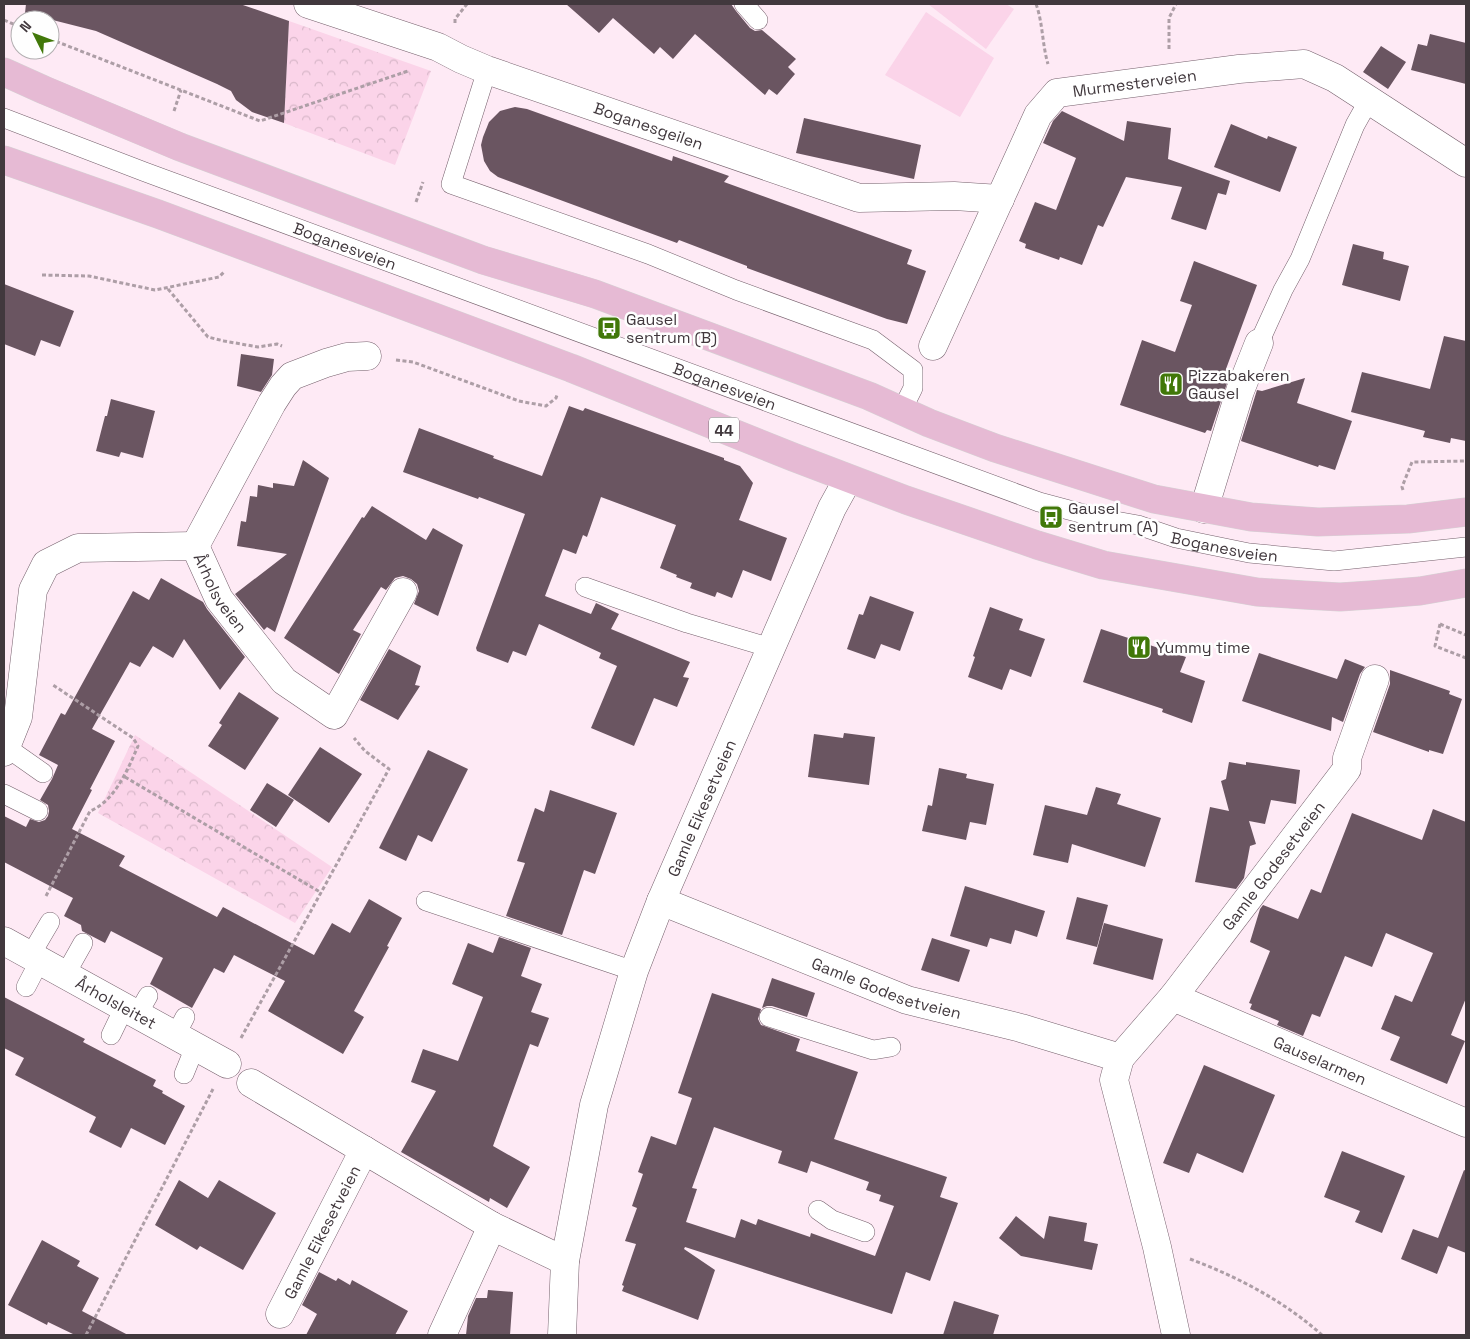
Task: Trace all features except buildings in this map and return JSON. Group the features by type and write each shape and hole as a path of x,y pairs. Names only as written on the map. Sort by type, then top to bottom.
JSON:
{"main road":[{"name":"Boganesveien","path":"4,72 180,147 483,260 595,294 860,392 929,423 1014,454 1154,499 1251,516 1318,522 1408,519 1466,512"},
{"name":"44","path":"4,160 158,214 562,364 848,478 1028,541 1103,565 1258,592 1340,597 1420,591 1466,583"}],"street":[{"name":"Boganesgeilen","path":"308,4 438,47 487,70 859,198 954,196 1000,198"},
{"name":"Murmesterveien","path":"933,346 1038,115 1056,93 1239,69 1304,64 1335,78 1466,163"},
{"name":"Boganesveien","path":"1204,509 1240,391 1259,343"},
{"path":"195,546 272,403 292,376 340,359 367,356"},
{"name":"Gamle Eikesetveien","path":"562,1335 565,1261 594,1105 634,971 661,901 770,648 832,508 848,478"},
{"name":"Årholsveien","path":"5,749 18,717 33,590 46,564 78,548 195,546 218,598 284,681 334,715"},
{"path":"334,715 403,592"},
{"name":"Gamle Godesetveien","path":"1176,1335 1157,1247 1114,1080 1120,1058 1173,997 1348,769 1348,758 1375,679"},
{"name":"Gamle Godesetveien","path":"661,901 907,1000 1021,1028 1120,1058"},
{"name":"Årholsleitet","path":"4,941 65,976 136,1006 185,1033 226,1064"},
{"name":"Gauselarmen","path":"1173,997 1466,1123"},
{"name":"Gamle Eikesetveien","path":"251,1083 492,1226 565,1261"},
{"name":"Gamle Eikesetveien","path":"280,1314 364,1150"},
{"path":"442,1335 492,1226"}],"lane":[{"path":"744,4 758,20"},
{"path":"487,70 451,184 648,254 736,290 873,340 913,370 913,388 902,410"},
{"path":"1259,343 1283,290 1300,259 1355,125 1369,100"},
{"name":"Boganesveien","path":"4,118 145,172 1039,502 1099,518 1138,525 1176,538 1249,553 1334,561 1466,547"},
{"path":"585,587 687,624 770,648"},
{"path":"5,749 43,773"},
{"path":"4,794 38,811"},
{"path":"426,901 634,971"},
{"path":"26,987 50,922"},
{"path":"65,976 83,943"},
{"path":"111,1036 136,1006"},
{"path":"769,1017 873,1050 891,1047"},
{"path":"184,1074 185,1033"},
{"path":"818,1210 832,1220 864,1232"}],"path":[{"path":"1036,4 1039,11 1043,48 1056,93"},
{"path":"1172,78 1168,39 1169,18 1176,4"},
{"path":"60,43 260,121 412,69"},
{"path":"171,119 181,90"},
{"path":"42,275 89,276 155,290 168,289 219,277 230,266"},
{"path":"168,289 208,337 258,347 277,344 291,350 292,376"},
{"path":"367,356 413,362 519,401 546,406 556,398 559,390"},
{"path":"1404,495 1402,486 1412,462 1466,461"},
{"path":"1441,617 1435,646 1466,658"},
{"path":"1440,624 1466,635"},
{"path":"25,666 133,738 138,746 124,777 100,807 90,811 45,898"},
{"path":"86,1335 226,1064 389,769 365,752 334,715"},
{"path":"124,777 320,892"},
{"path":"1157,1247 1223,1271 1264,1292 1308,1322 1322,1335"}],"green space":[{"path":"928,4 1006,4 1014,9 986,49"},
{"path":"926,12 994,58 960,117 885,75"},
{"path":"289,21 431,71 395,165 284,123"},
{"path":"135,735 332,867 295,923 98,813"}],"place":[{"name":"Gausel sentrum (B)","path":"609,328"},
{"name":"Pizzabakeren Gausel","path":"1171,384"},
{"name":"Gausel sentrum (A)","path":"1051,517"},
{"name":"Yummy time","path":"1139,647"}]}
